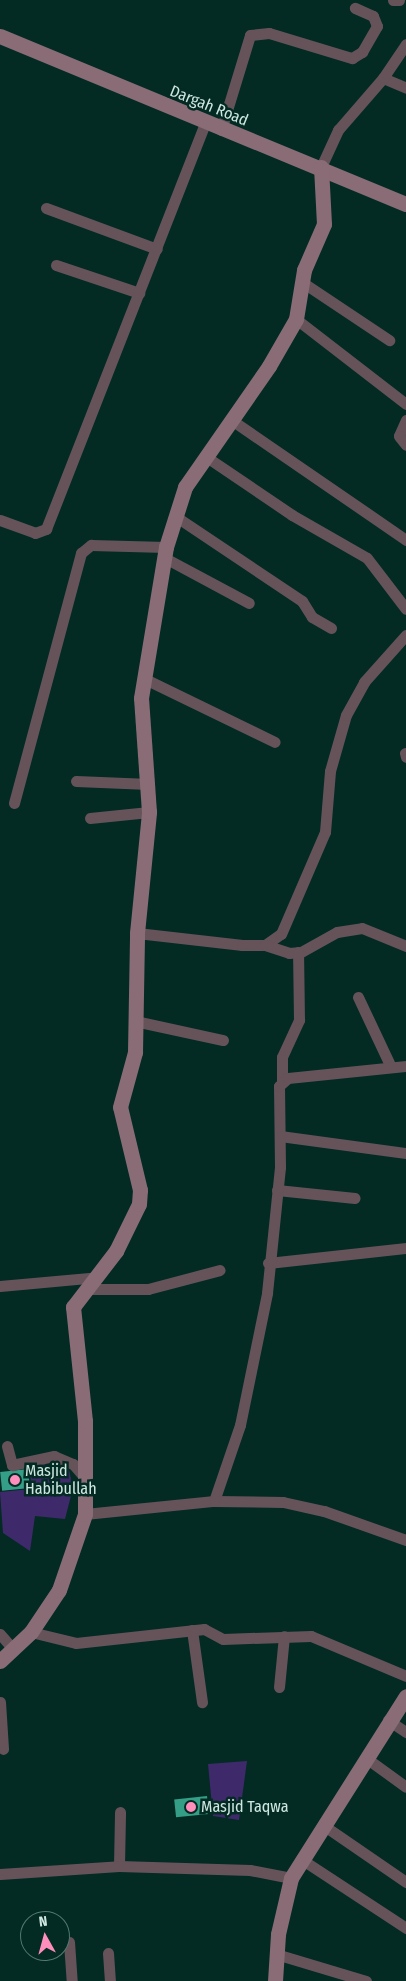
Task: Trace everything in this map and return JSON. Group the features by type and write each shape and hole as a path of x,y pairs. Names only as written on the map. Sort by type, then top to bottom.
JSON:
{"street":[{"path":"393,0 399,0"},
{"path":"221,130 250,35 269,33 352,58 362,52 377,26 373,16 355,8"},
{"name":"Dargah Road","path":"0,36 205,124 321,167 406,204"},
{"path":"0,1661 14,1650 31,1632 65,1579 85,1514 86,1479 82,1373 73,1315 76,1300 98,1277 131,1226 138,1204 140,1190 120,1108 135,1052 137,933 149,812 149,784 141,698 165,552 185,487 205,456 233,421 296,319 302,282 324,224 321,167 338,130 384,78 406,44"},
{"path":"384,78 406,88"},
{"path":"0,520 35,533 46,529 205,124"},
{"path":"46,208 157,249"},
{"path":"56,264 140,293"},
{"path":"302,282 389,340"},
{"path":"296,319 406,404"},
{"path":"406,420 399,436 406,445"},
{"path":"233,421 406,540"},
{"path":"205,456 292,516 367,558 406,609"},
{"path":"175,516 302,601 312,617 332,628"},
{"path":"14,803 81,553 91,545 165,552 249,604"},
{"path":"265,945 280,934 294,912 325,832 330,771 346,715 364,682 406,635"},
{"path":"144,678 275,742"},
{"path":"76,781 149,784"},
{"path":"90,818 149,812"},
{"path":"137,933 265,945 298,952 348,928 362,928 406,946"},
{"path":"214,1501 245,1405 268,1263 277,1190 282,1057 300,1020 298,952"},
{"path":"358,997 391,1067"},
{"path":"136,1021 223,1040"},
{"path":"282,1082 406,1066"},
{"path":"280,1136 406,1153"},
{"path":"277,1190 355,1198"},
{"path":"268,1263 406,1248"},
{"path":"88,1289 148,1290 220,1270"},
{"path":"0,1286 98,1277"},
{"path":"7,1446 12,1465 54,1456 73,1464 86,1479"},
{"path":"85,1514 214,1501 304,1504 406,1540"},
{"path":"31,1632 76,1643 192,1630 210,1630 223,1639 284,1636 332,1642 406,1676"},
{"path":"192,1630 202,1702"},
{"path":"0,1634 14,1650"},
{"path":"279,1687 284,1636"},
{"path":"275,1981 276,1954 291,1878 388,1720 406,1696"},
{"path":"0,1702 3,1749"},
{"path":"388,1720 406,1732"},
{"path":"366,1758 406,1787"},
{"path":"119,1866 120,1812"},
{"path":"323,1825 406,1882"},
{"path":"301,1859 406,1928"},
{"path":"0,1874 119,1866 250,1870 291,1878"},
{"path":"108,1953 110,1981"},
{"path":"276,1954 366,1981"},
{"path":"70,1955 72,1981"}],"shaded area":[{"path":"38,1463 69,1470 73,1488 65,1519 35,1516 30,1551 3,1533 0,1492 31,1489 30,1465"},
{"path":"247,1761 239,1820 213,1816 208,1764"}],"building":[{"name":"Masjid Habibullah","path":"28,1469 30,1488 2,1491 0,1472"},
{"name":"Masjid Taqwa","path":"207,1796 209,1814 176,1817 174,1799"}],"place":[{"name":"Masjid Habibullah","path":"15,1480"},
{"name":"Masjid Taqwa","path":"191,1807"}]}
